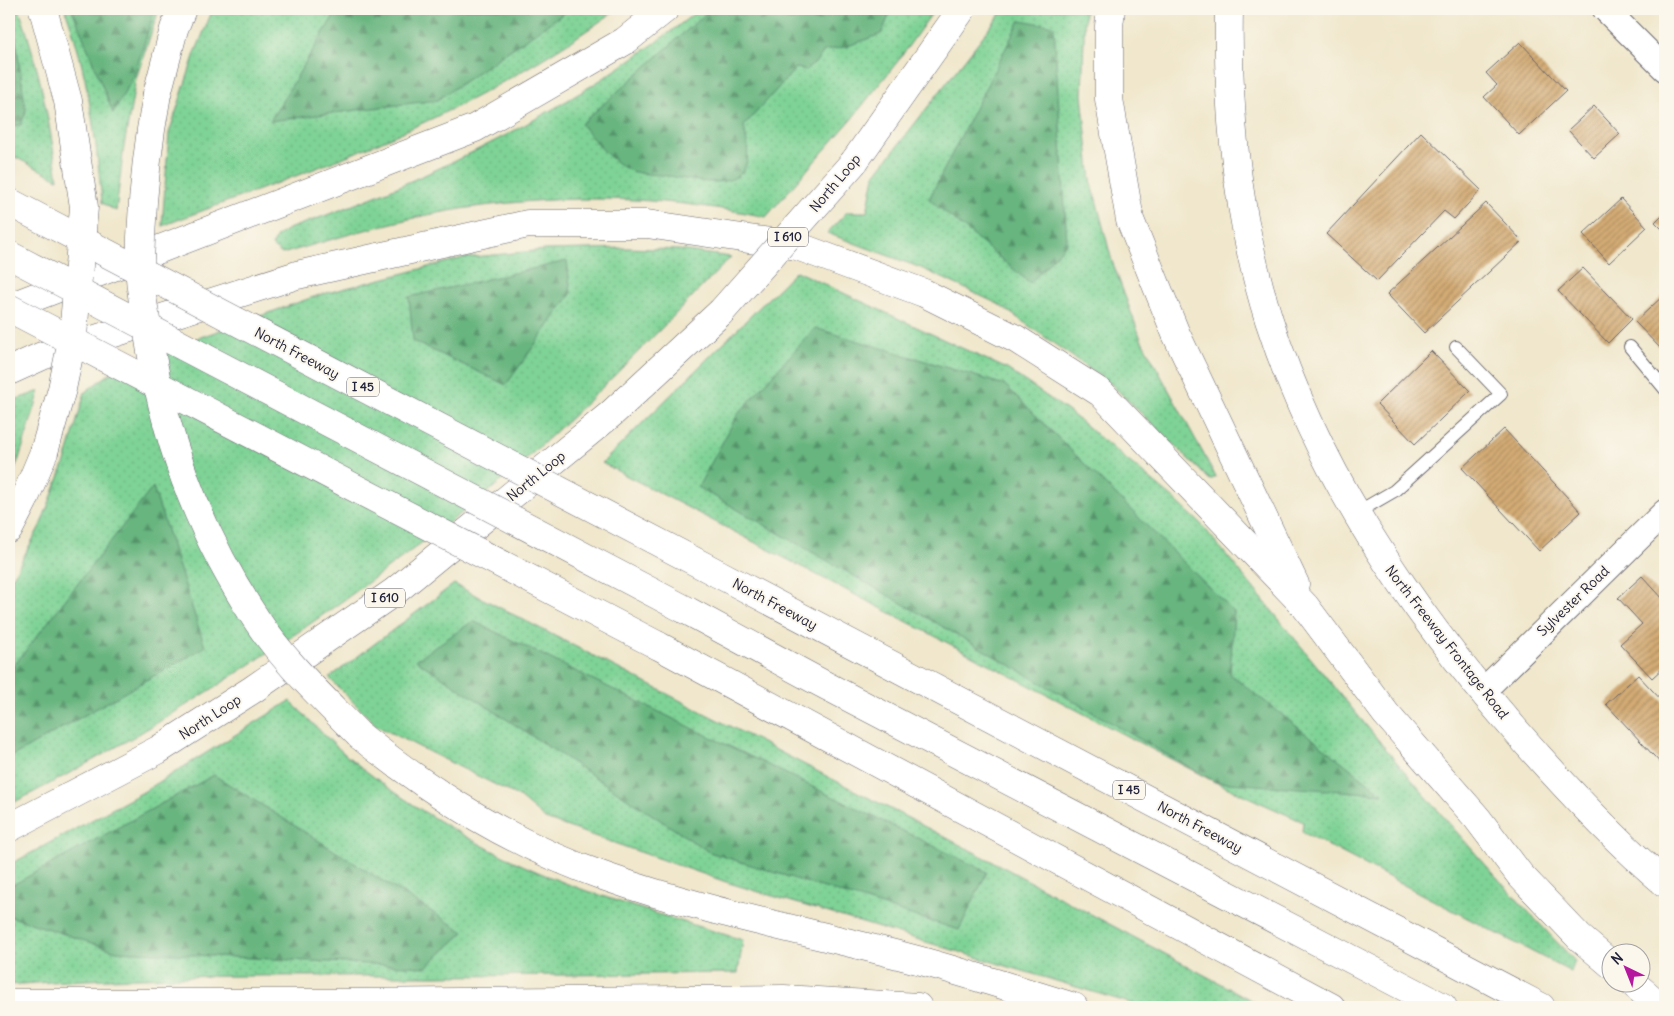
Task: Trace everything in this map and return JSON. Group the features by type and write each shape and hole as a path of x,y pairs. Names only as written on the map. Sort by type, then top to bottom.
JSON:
{"main road":[{"path":"9,529 24,500 44,452 62,388 73,336 84,207 68,101 43,9"},
{"path":"182,9 174,29 157,94 147,146 142,194 140,278 152,358 172,447 193,503 220,560 257,620 301,676 359,735 408,774 443,798 515,839 606,877 694,905 925,962 1074,1007"},
{"path":"9,308 475,128 625,41 665,9"},
{"name":"North Loop","path":"9,828 158,750 252,690 394,592 611,414 721,312 854,162 962,9"},
{"path":"1111,9 1109,99 1130,220 1176,334 1305,606"},
{"name":"North Freeway Frontage Road","path":"1229,9 1228,77 1237,177 1252,258 1269,320 1304,414 1356,513 1386,564 1482,692 1558,779 1665,883"},
{"name":"North Freeway","path":"9,202 1541,1007"},
{"path":"9,372 42,356 297,275 528,224 647,224 797,246 924,293 1016,339 1101,393 1305,606 1386,714 1476,818 1520,875 1579,937 1602,957"},
{"path":"9,255 822,683 1444,1007"},
{"path":"9,308 657,645 1331,1007"},
{"path":"1646,994 1661,1007"},
{"path":"9,1003 784,999 918,1007"},
{"path":"149,1007 182,1002"}],"street":[{"path":"1605,9 1665,69"},
{"name":"Sylvester Road","path":"1482,692 1665,512"}],"lane":[{"path":"1356,513 1394,491 1500,394 1456,347"},
{"path":"1630,347 1665,389"}],"green space":[{"path":"9,9 19,9 32,51 47,114 58,179 9,154"},
{"path":"65,9 159,9 136,79 124,146 116,211 102,203 90,105 80,57"},
{"path":"72,9 155,9 134,76 113,113"},
{"path":"213,9 618,9 541,60 461,105 345,157 162,226 169,133 195,53"},
{"path":"338,9 570,9 437,100 270,121"},
{"path":"700,9 935,9 898,61 850,121 766,217 664,202 595,199 526,202 465,208 412,218 282,254 272,246 277,236 288,229 344,209 452,162 555,108 653,44"},
{"path":"711,9 892,9 881,34 845,47 824,51 816,62 806,70 796,68 744,126 747,161 743,171 735,177 725,181 714,182 642,173 627,169 608,155 581,124"},
{"path":"1004,9 1085,9 1082,95 1091,180 1112,261 1141,339 1216,477 1210,480 1111,384 998,304 921,268 827,233 847,212 867,212 874,176"},
{"path":"1020,20 1054,26 1067,243 1030,283 929,199"},
{"path":"9,26 16,41 26,111 21,125 9,126"},
{"path":"627,248 680,250 731,257 582,408 465,511 350,596 208,692 110,751 9,805 9,584 40,526 65,462 85,392 108,375 136,360 319,295 463,258 545,250"},
{"path":"567,261 571,294 506,385 413,341 409,297"},
{"path":"796,271 1007,369 1068,411 1173,498 1201,524 1430,801 1525,909 1575,961 1571,972 1302,832 1303,822 1215,782 602,463"},
{"path":"815,328 1005,385 1234,612 1230,674 1383,794 1215,782 698,487 738,414"},
{"path":"40,391 19,459 9,481 9,402"},
{"path":"153,487 205,647 9,758 9,672"},
{"path":"454,584 1005,868 1264,1007 1143,1007 729,883 545,819 518,796 377,726 329,678"},
{"path":"473,621 987,872 959,930 709,852 416,660"},
{"path":"290,701 347,756 374,777 461,834 555,879 587,891 743,940 738,973 497,976 212,976 60,981 9,985 9,865 143,792"},
{"path":"214,775 464,932 426,967 116,951 9,916 9,887"}],"building":[{"path":"1520,42 1566,91 1519,135 1484,97 1497,85 1486,73"},
{"path":"1594,106 1620,134 1594,158 1568,130"},
{"path":"1421,132 1481,190 1454,219 1444,211 1377,281 1326,234"},
{"path":"1621,199 1647,227 1609,263 1583,234"},
{"path":"1486,203 1522,241 1424,333 1387,294"},
{"path":"1665,212 1665,226 1662,229 1655,222"},
{"path":"1583,268 1632,319 1608,343 1558,291"},
{"path":"1665,294 1665,351 1664,352 1635,322"},
{"path":"1431,351 1470,391 1415,444 1377,404"},
{"path":"1504,429 1581,512 1539,551 1462,468"},
{"path":"1642,576 1665,601 1665,666 1652,678 1620,644 1642,624 1618,598"},
{"path":"1638,675 1665,704 1665,768 1606,704"}]}
